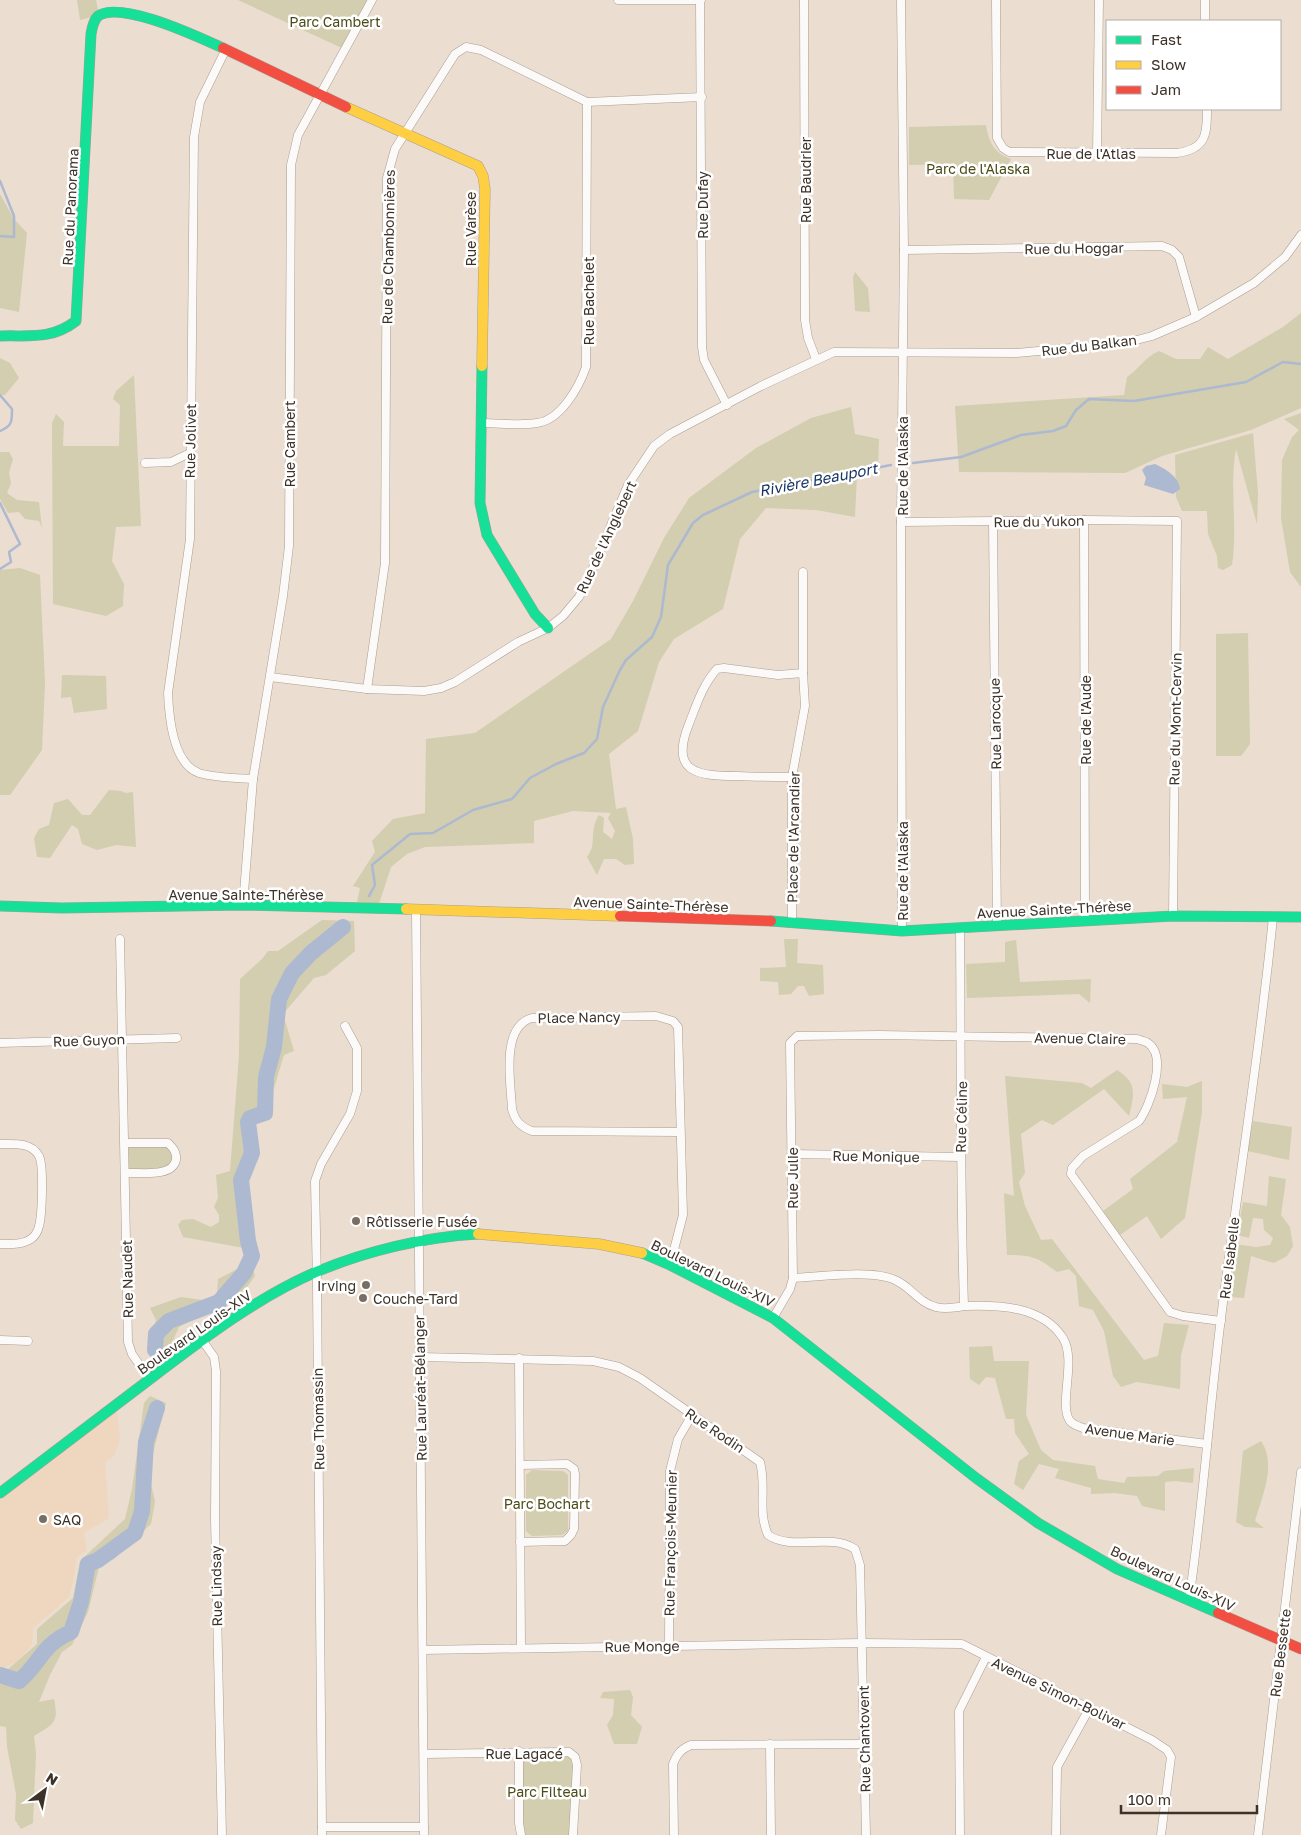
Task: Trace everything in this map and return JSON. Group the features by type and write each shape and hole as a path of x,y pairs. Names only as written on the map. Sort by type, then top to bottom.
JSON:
{"street":[{"name":"Rue Cambert","path":"243,906 253,779 283,596 289,546 291,165 298,135 318,94 372,0"},
{"path":"618,0 700,0"},
{"name":"Rue Dufay","path":"700,0 702,347 704,360 727,405"},
{"name":"Rue Baudrier","path":"804,0 805,320 808,338 816,359"},
{"name":"Rue de l'Alaska","path":"901,0 904,250 901,522 902,931"},
{"name":"Rue de l'Atlas","path":"996,0 997,138 1003,148 1010,152 1177,153 1191,151 1199,145 1204,137 1207,110"},
{"path":"1097,152 1099,0"},
{"path":"1205,0 1205,20"},
{"name":"Rue Varèse","path":"99,15 114,11 144,14 226,49 318,94 478,166 483,176 480,503 487,535 530,606 548,628"},
{"name":"Rue du Panorama","path":"0,336 56,334 62,332 76,321 91,34 94,21 99,15"},
{"name":"Rue de Chambonnières","path":"367,689 385,563 387,178 391,160 405,134 455,54 466,47 481,50 587,102 702,97"},
{"name":"Rue Jolivet","path":"226,49 200,102 194,136 190,540 168,694 169,709 178,748 185,763 197,772 217,777 253,779"},
{"name":"Rue Bachelet","path":"482,423 537,424 549,420 564,406 582,378 586,367 587,102"},
{"name":"Rue du Balkan","path":"902,353 1016,352 1125,343 1152,336 1196,317 1254,283 1285,257 1301,235"},
{"name":"Rue du Hoggar","path":"904,250 1162,246 1172,250 1179,257 1196,317"},
{"name":"Rue de l'Anglebert","path":"270,677 367,689 424,691 441,688 456,682 518,642 548,628 563,616 579,597 628,486 642,462 654,446 670,434 816,359 834,352 902,353"},
{"path":"145,463 172,462 190,453"},
{"name":"Rue de l'Aude","path":"1084,520 1085,920"},
{"name":"Rue du Yukon","path":"901,522 1177,521"},
{"name":"Rue du Mont-Cervin","path":"1173,916 1177,521"},
{"name":"Rue Larocque","path":"993,522 997,926"},
{"name":"Place de l'Arcandier","path":"792,922 792,777 805,706 803,673 803,572"},
{"path":"792,777 706,776 690,767 684,760 682,749 685,733 697,702 717,670 724,668 778,675 803,673"},
{"name":"Avenue Sainte-Thérèse","path":"0,906 62,908 243,906 416,910 792,922 902,931 1173,916 1301,917"},
{"name":"Rue Lauréat-Bélanger","path":"416,910 424,1831"},
{"name":"Rue Isabelle","path":"1189,1600 1199,1536 1221,1321 1273,916"},
{"name":"Rue Céline","path":"960,928 962,1036 960,1157 964,1306"},
{"name":"Rue Naudet","path":"120,939 126,1143 128,1342 132,1354 150,1380"},
{"name":"Place Nancy","path":"670,1265 683,1215 678,1027 673,1021 656,1016 532,1018 518,1025 510,1044 512,1109 514,1118 524,1128 532,1131 680,1132"},
{"name":"Rue Thomassin","path":"322,1831 315,1181 320,1164 350,1114 357,1091 357,1048 345,1026"},
{"name":"Avenue Claire","path":"797,1036 1136,1039 1148,1044 1154,1051 1156,1072 1152,1096 1144,1114 1139,1121 1076,1162 1071,1174 1108,1229 1170,1312 1183,1316 1221,1321"},
{"name":"Rue Julie","path":"773,1318 790,1289 792,1278 790,1043 797,1036"},
{"name":"Rue Guyon","path":"0,1043 177,1038"},
{"path":"126,1143 168,1143 174,1149 176,1157 174,1166 167,1170 126,1173"},
{"path":"0,1144 21,1144 30,1147 40,1157 41,1166 40,1220 36,1234 21,1243 0,1244"},
{"name":"Rue Monique","path":"792,1154 960,1157"},
{"name":"Boulevard Louis-XIV","path":"0,1493 202,1340 269,1298 316,1272 441,1236 489,1234 599,1244 641,1253 670,1265 773,1318 976,1478 1038,1523 1117,1569 1301,1649"},
{"name":"Avenue Marie","path":"792,1278 884,1275 896,1280 924,1302 935,1307 997,1305 1030,1312 1056,1330 1064,1340 1068,1353 1067,1413 1074,1424 1083,1428 1207,1444"},
{"path":"0,1340 28,1341"},
{"name":"Rue Lindsay","path":"202,1340 214,1357 216,1371 215,1519 222,1835"},
{"name":"Rue Rodin","path":"419,1357 593,1360 620,1367 640,1378 760,1462 763,1478 762,1520 768,1535 785,1543 838,1541 855,1549 860,1564 862,1643"},
{"path":"519,1358 521,1647"},
{"name":"Rue François-Meunier","path":"669,1646 670,1471 678,1438 692,1415"},
{"path":"520,1465 567,1464 574,1469 575,1474 574,1529 572,1535 564,1541 520,1542"},
{"name":"Rue Bessette","path":"1258,1835 1298,1530 1301,1472"},
{"name":"Rue Monge","path":"423,1650 862,1643"},
{"name":"Avenue Simon-Bolivar","path":"862,1643 962,1644 986,1658 1152,1740 1167,1750 1171,1757 1161,1835"},
{"name":"Rue Chantovent","path":"862,1643 866,1835"},
{"path":"960,1835 959,1711 986,1658"},
{"path":"1056,1835 1057,1767 1089,1709"},
{"path":"770,1744 772,1835"},
{"path":"674,1835 673,1764 679,1752 691,1746 864,1744"},
{"path":"519,1751 519,1823 521,1835"},
{"name":"Rue Lagacé","path":"424,1754 519,1751 570,1752 575,1757 576,1765 573,1835"},
{"path":"322,1831 424,1831"}],"shaded area":[{"path":"116,1405 120,1440 114,1456 105,1462 109,1518 84,1533 87,1550 76,1558 75,1573 69,1597 33,1628 32,1645 16,1662 0,1670 0,1493"}],"green space":[{"path":"77,0 96,0 99,15 80,20"},
{"name":"Parc Cambert","path":"238,0 371,0 344,49"},
{"name":"Parc de l'Alaska","path":"986,125 993,147 1000,154 1011,159 989,200 954,199 953,164 909,165 909,127"},
{"path":"0,194 14,219 27,233 19,312 0,308"},
{"path":"855,272 868,288 870,312 855,311 853,277"},
{"path":"1301,313 1301,408 1251,430 1162,456 1125,473 959,472 955,406 1124,395 1127,377 1150,356 1159,351 1176,359 1200,359 1208,347 1228,359 1283,327"},
{"path":"0,358 10,363 19,378 5,395 0,395"},
{"path":"134,375 141,526 116,527 112,561 124,584 123,606 106,616 53,604 52,423 56,414 64,422 63,446 119,446 120,405 113,399 116,391"},
{"path":"851,407 855,434 879,439 878,469 857,475 855,517 816,510 766,508 740,539 723,609 674,639 659,662 638,731 609,754 616,809 626,807 633,839 634,864 625,865 616,859 604,859 597,875 587,857 592,847 594,827 599,815 604,818 603,832 612,839 615,831 608,818 611,813 573,811 534,821 534,843 425,847 407,854 391,867 379,904 357,902 360,888 353,886 375,852 372,841 393,819 425,813 426,739 475,733 611,639 633,601 664,538 689,498 756,448 811,418"},
{"path":"1301,413 1301,587 1290,572 1281,518 1282,460 1292,437 1299,430 1284,419"},
{"path":"1253,433 1258,493 1257,524 1236,449 1233,478 1234,551 1232,565 1223,570 1218,568 1217,556 1208,534 1207,511 1182,511 1176,497 1175,455"},
{"path":"0,452 9,452 13,459 9,473 11,483 7,493 17,500 39,502 42,528 39,521 25,519 19,512 8,513 0,499"},
{"path":"20,568 40,575 45,683 42,750 10,795 0,795 0,570"},
{"path":"1248,633 1250,744 1241,756 1216,756 1216,634"},
{"path":"62,675 106,676 107,709 74,713 71,697 61,698"},
{"path":"109,790 126,793 133,792 136,847 116,845 97,850 82,844 78,829 72,825 50,858 37,857 34,838 39,829 49,825 54,803 68,799 82,815 90,815"},
{"path":"322,920 354,921 355,951 326,975 314,978 283,1014 294,1051 284,1055 267,1111 252,1129 257,1155 247,1186 248,1241 244,1248 183,1237 178,1225 182,1220 193,1219 211,1227 219,1222 219,1215 214,1207 218,1198 216,1175 230,1171 239,1056 240,979 268,951 278,951"},
{"path":"784,939 798,939 797,963 823,965 824,994 809,996 804,986 798,986 791,994 779,995 778,982 760,981 760,968 786,967"},
{"path":"1016,940 1020,982 1091,979 1090,1003 1079,994 967,998 966,964 1005,962 1005,942"},
{"path":"1117,1070 1128,1080 1133,1090 1129,1116 1104,1089 1053,1125 1042,1120 1021,1134 1025,1173 1019,1182 1025,1206 1041,1240 1052,1239 1144,1360 1158,1356 1164,1323 1189,1325 1181,1355 1180,1389 1137,1382 1121,1387 1113,1376 1104,1331 1093,1310 1079,1306 1076,1276 1069,1269 1057,1272 1034,1258 1007,1255 1004,1193 1014,1196 1005,1076 1082,1083 1091,1088"},
{"path":"1202,1081 1202,1112 1185,1218 1161,1239 1147,1216 1120,1235 1103,1211 1133,1189 1130,1179 1177,1142 1187,1097 1163,1099 1162,1084 1187,1087"},
{"path":"1253,1121 1292,1127 1289,1160 1247,1151"},
{"path":"126,1143 168,1143 177,1157 167,1170 126,1173"},
{"path":"1269,1176 1286,1179 1281,1215 1290,1227 1293,1246 1287,1256 1274,1263 1251,1256 1244,1298 1230,1297 1235,1244 1256,1247 1270,1245 1273,1238 1264,1230 1263,1219 1253,1218 1249,1238 1237,1235 1243,1202 1267,1206"},
{"path":"251,1262 255,1276 247,1287 221,1310 217,1294 218,1279"},
{"path":"181,1297 203,1300 208,1312 179,1327 171,1345 152,1355 149,1343 156,1320 150,1308"},
{"path":"992,1346 994,1361 1029,1361 1026,1415 1041,1450 1053,1460 1095,1466 1098,1479 1124,1483 1127,1477 1158,1476 1164,1471 1194,1468 1193,1483 1165,1482 1165,1511 1142,1506 1137,1496 1115,1493 1091,1494 1091,1488 1055,1478 1059,1469 1039,1464 1023,1490 1014,1484 1019,1461 1029,1454 1015,1433 1014,1419 1006,1419 995,1378 986,1377 979,1385 970,1379 969,1347"},
{"path":"150,1396 166,1403 148,1472 155,1501 151,1524 114,1559 99,1567 88,1612 72,1645 62,1652 50,1675 39,1702 54,1699 56,1713 53,1722 34,1736 36,1753 33,1823 21,1829 15,1820 16,1794 7,1747 6,1727 0,1726 0,1671 6,1671 37,1644 37,1629 73,1598 80,1561 125,1519 132,1489 144,1403"},
{"path":"1261,1441 1266,1450 1268,1470 1267,1481 1255,1521 1264,1528 1245,1527 1236,1522 1243,1451"},
{"name":"Parc Bochart","path":"532,1470 563,1471 568,1475 568,1531 562,1535 532,1536 526,1531 526,1475"},
{"path":"630,1690 633,1697 631,1715 642,1727 637,1744 614,1744 607,1725 613,1715 614,1699 600,1698 603,1692"},
{"name":"Parc Filteau","path":"519,1751 555,1752 575,1757 573,1835 521,1835"}],"water":[{"path":"1155,464 1175,477 1180,489 1173,494 1144,485 1146,478 1142,470 1146,466"}],"waterway":[{"path":"0,181 14,216 14,237 0,236"},
{"name":"Rivière Beauport","path":"913,463 961,457 1021,435 1053,431 1066,426 1076,410 1089,399 1134,401 1246,382 1283,362 1301,364"},
{"path":"0,395 12,409 10,423 0,431"},
{"name":"Rivière Beauport","path":"369,896 375,885 372,865 410,834 433,833 473,810 512,799 530,778 556,764 584,753 597,739 603,707 620,670 626,660 652,637 661,617 668,565 693,523 703,515 752,492 891,465"},
{"path":"0,503 20,544 9,552 11,562 0,569"},
{"name":"Rivière Beauport","path":"155,1350 156,1334 169,1321 219,1302 244,1273 252,1256 248,1241 241,1180 252,1153 248,1122 250,1118 265,1113 266,1077 274,1047 279,999 292,973 311,953 343,927"},
{"name":"Rivière Beauport","path":"0,1675 19,1681 47,1648 71,1632 81,1602 88,1564 98,1560 135,1533 142,1511 146,1442 157,1408"}],"traffic: fast":[{"path":"0,336 49,334 67,327 76,321 91,34 96,18 109,12 141,16 179,29 223,48"},
{"path":"482,366 480,503 487,535 535,614 548,628"},
{"path":"0,906 62,908 243,905 406,909"},
{"path":"771,921 902,931 1173,916 1301,917"},
{"path":"0,1493 192,1347 273,1293 335,1264 375,1252 437,1238 478,1234"},
{"path":"642,1253 670,1265 773,1318 976,1478 1038,1523 1117,1569 1218,1613"}],"traffic: slow":[{"path":"346,107 478,166 483,176 485,189 482,366"},
{"path":"406,909 620,916"},
{"path":"478,1234 599,1244 642,1253"}],"traffic: jam":[{"path":"223,48 346,107"},
{"path":"620,916 771,921"},
{"path":"1218,1613 1301,1649"}],"place":[{"name":"Rôtisserie Fusée","path":"356,1221"},
{"name":"Irving","path":"366,1285"},
{"name":"Couche-Tard","path":"363,1298"},
{"name":"SAQ","path":"43,1519"}]}
